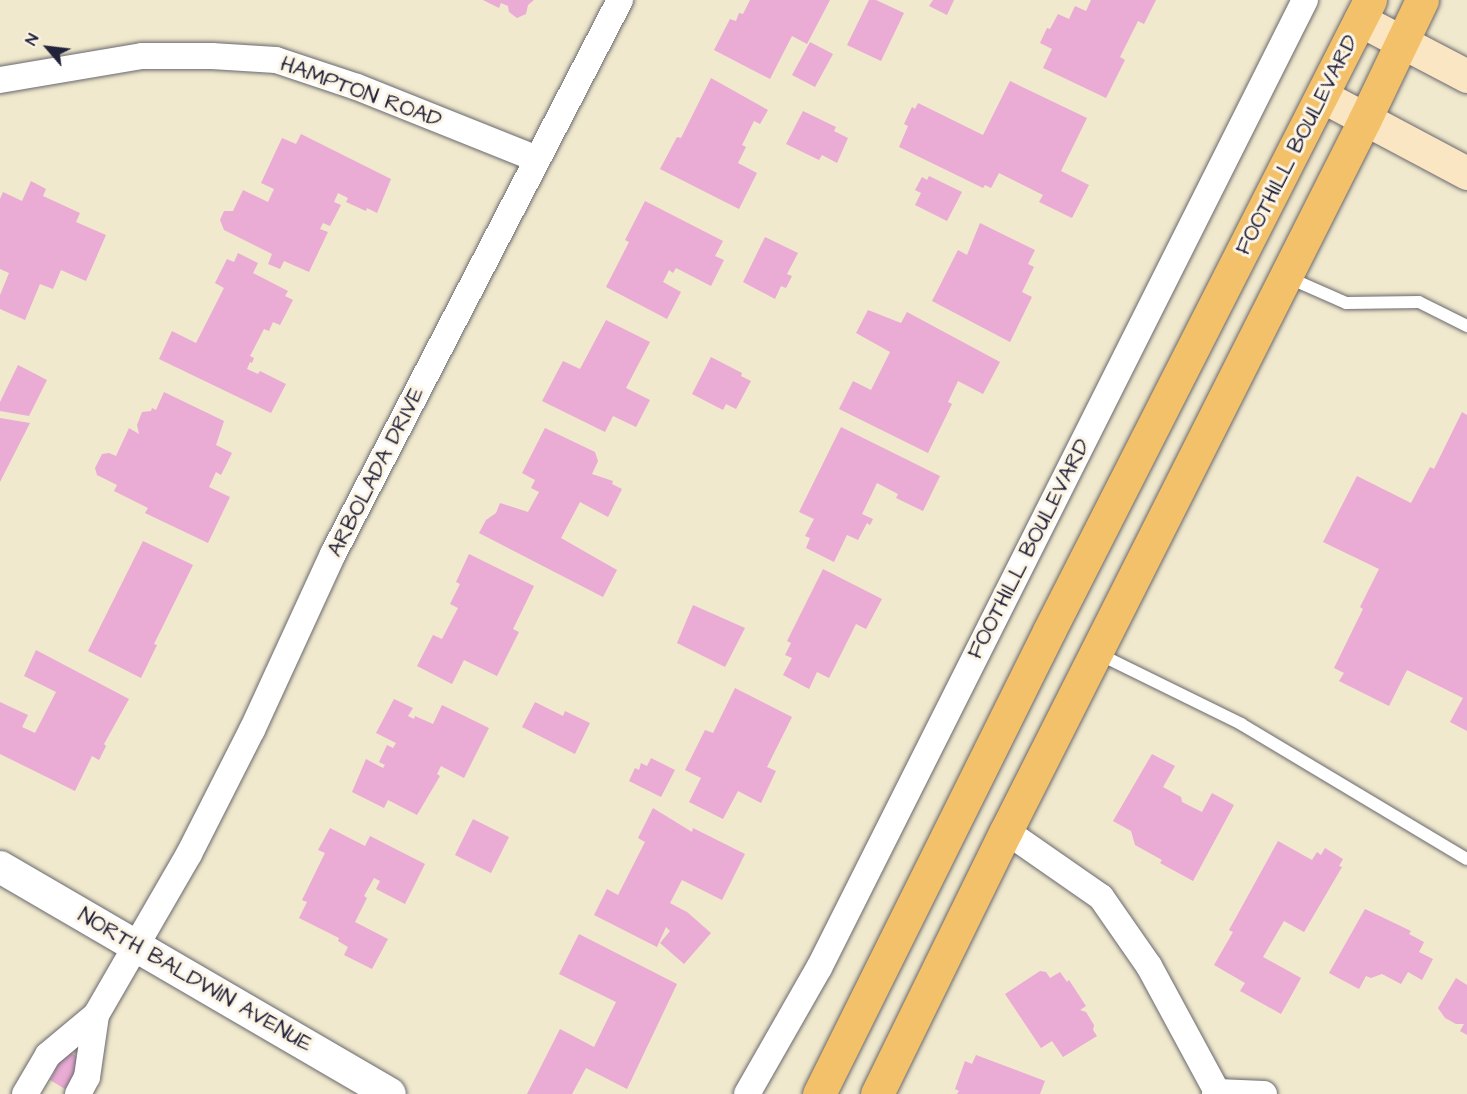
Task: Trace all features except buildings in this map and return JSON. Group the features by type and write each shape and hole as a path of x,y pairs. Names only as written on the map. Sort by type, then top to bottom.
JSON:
{"main road":[{"path":"877,1094 1095,653 1365,119 1422,0"},
{"path":"1365,10 1402,42 1467,76"},
{"name":"FOOTHILL BOULEVARD","path":"819,1094 1049,631 1365,10"},
{"path":"1322,96 1467,173"},
{"path":"1049,631 1095,653"}],"street":[{"name":"ARBOLADA DRIVE","path":"96,1015 189,854 252,730 333,554 620,0"},
{"name":"FOOTHILL BOULEVARD","path":"747,1094 819,968 1305,0"},
{"name":"HAMPTON ROAD","path":"0,80 142,56 212,56 276,60 357,87 537,159"},
{"path":"1006,831 1101,897 1149,966 1216,1093 1264,1094"},
{"name":"NORTH BALDWIN AVENUE","path":"0,867 390,1094"},
{"path":"25,1094 48,1055 96,1015"},
{"path":"78,1094 87,1077 96,1015"}],"lane":[{"path":"1285,276 1346,303 1419,302 1467,326"},
{"path":"1095,653 1242,723 1467,859"}]}
